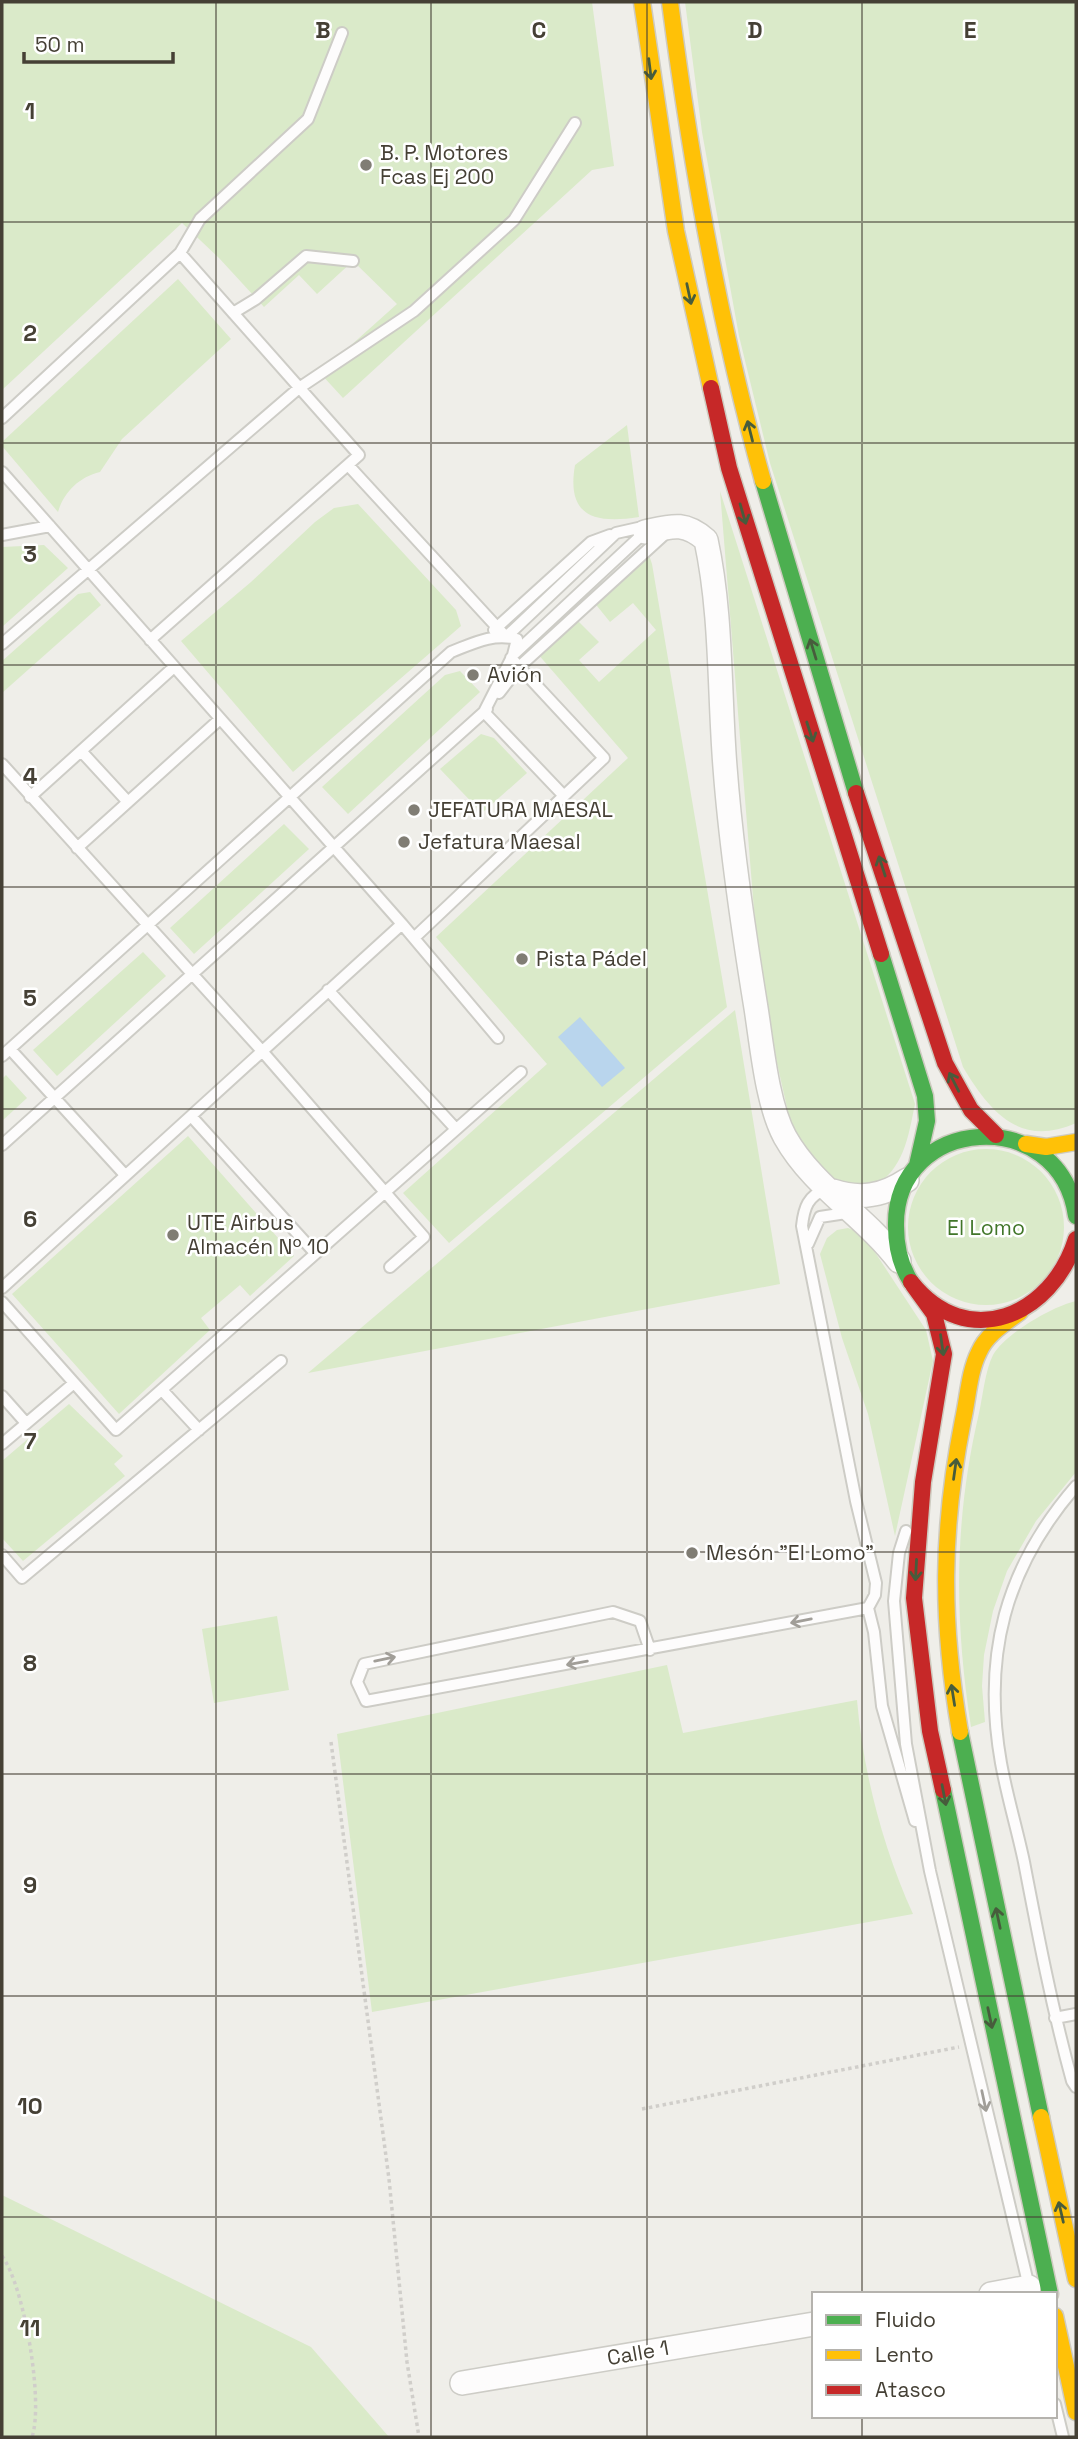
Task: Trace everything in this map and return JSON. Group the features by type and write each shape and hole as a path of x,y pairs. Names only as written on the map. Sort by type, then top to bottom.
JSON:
{"main road":[{"path":"642,2 676,231 729,468 925,1096 927,1121 912,1173 894,1216 896,1249 908,1276 934,1314 944,1354 923,1482 914,1598 929,1718 1037,2292"},
{"path":"670,2 705,228 728,340 771,509 945,1063 971,1111 996,1135"},
{"path":"912,1173 950,1142 971,1136 996,1135 1046,1147 1076,1142"},
{"path":"1026,1144 1045,1156 1059,1172 1075,1208"},
{"path":"1076,1179 1076,1216"},
{"path":"1076,1240 1072,1262 1055,1291 991,1333 978,1353 954,1474 946,1536 944,1603 949,1669 970,1785 1076,2279"},
{"path":"908,1276 939,1306 962,1316 995,1319 1020,1312"},
{"path":"1057,2325 1076,2412"}],"street":[{"path":"645,532 674,526 693,528 706,540 710,559 725,766 739,895 757,1015 783,1134 797,1157 827,1189 861,1218 908,1276"},
{"path":"827,1189 863,1197 895,1188 912,1173"},
{"name":"Calle 1","path":"462,2383 812,2324"}],"lane":[{"path":"2,418 180,253 200,219 308,120 342,33"},
{"path":"2,644 299,388 414,311 514,220 575,123"},
{"path":"150,640 359,455 180,253"},
{"path":"233,313 256,299 306,256 353,261"},
{"path":"348,465 506,637"},
{"path":"2,472 335,847 498,1038"},
{"path":"2,535 50,526"},
{"path":"125,1175 6,1053 451,652 487,637 591,542 636,526 674,526"},
{"path":"2,1145 484,712 519,667 674,526"},
{"path":"512,656 645,532"},
{"path":"506,637 617,533"},
{"path":"484,712 512,656 517,639 487,637"},
{"path":"414,938 604,758 519,667 512,656"},
{"path":"30,797 174,667"},
{"path":"484,712 564,796"},
{"path":"78,848 220,719"},
{"path":"81,751 128,802"},
{"path":"2,764 146,927 262,1051 424,1237 390,1268"},
{"path":"2,1287 402,924"},
{"path":"328,990 455,1129"},
{"path":"2,1302 116,1430 383,1191 521,1072"},
{"path":"191,1116 315,1253"},
{"path":"827,1189 815,1194 803,1213 806,1250 856,1501 876,1583 875,1595 868,1608 882,1706 930,1871 972,2045 1037,2292"},
{"path":"806,1250 811,1232 820,1217 835,1212 861,1218"},
{"path":"2,1555 22,1578 281,1361"},
{"path":"2,1444 74,1383"},
{"path":"162,1390 199,1430"},
{"path":"2,1396 26,1423"},
{"path":"923,1482 899,1553 894,1601 906,1744 930,1871"},
{"path":"1076,1486 1039,1535 1022,1563 1003,1615 995,1665 994,1702 1001,1762 1055,2018 1076,2087"},
{"path":"650,1650 640,1621 613,1612 365,1664 357,1682 366,1701 650,1650 868,1608"},
{"path":"1055,2018 1076,2014"},
{"path":"1057,2412 1063,2437"}],"path":[{"path":"331,1742 388,2179 407,2362 419,2437"},
{"path":"642,2109 972,2045"},
{"path":"2,2256 13,2270 34,2365 32,2437"}],"green space":[{"path":"2,2 592,2 614,166 592,170 343,398 320,373 397,304 353,261 317,294 299,275 264,307 182,223 2,390"},
{"path":"685,2 1076,2 1076,1123 1056,1130 1023,1128 1009,1121 984,1098 963,1067 770,463 739,336 702,132"},
{"path":"178,279 231,339 122,439 100,472 73,486 58,512 2,446 2,442"},
{"path":"627,425 639,517 597,517 587,513 575,496 575,465"},
{"path":"720,491 915,1104 907,1141 898,1162 883,1180 872,1188 836,1182 813,1162 800,1145 790,1121 777,1063 757,947"},
{"path":"358,504 456,610 461,626 293,772 181,641 251,582 315,522 334,508"},
{"path":"44,545 68,568 2,627 2,547"},
{"path":"647,549 652,564 727,1007 449,1243 403,1193 547,1064 436,937 628,758 537,653 575,618 599,642 579,660 599,682 656,630 633,603 610,622 593,601"},
{"path":"90,592 101,605 2,693 2,661 78,594"},
{"path":"460,671 480,692 348,814 322,787 445,675"},
{"path":"481,734 494,738 527,773 482,813 440,769"},
{"path":"284,824 309,849 194,954 170,928"},
{"path":"143,952 166,976 57,1076 33,1050"},
{"path":"735,1010 780,1284 308,1373"},
{"path":"6,1075 27,1098 2,1121 2,1079"},
{"path":"188,1136 294,1256 250,1296 240,1285 201,1318 210,1330 119,1414 12,1294"},
{"name":"El Lomo","path":"986,1149 1016,1155 1041,1172 1058,1197 1064,1227 1058,1257 1041,1282 1016,1299 986,1305 956,1299 931,1282 914,1257 908,1227 914,1197 931,1172 956,1155"},
{"path":"848,1228 863,1234 926,1330 933,1361 895,1536 868,1414 842,1338 820,1254 827,1238 837,1230"},
{"path":"1076,1301 1076,1472 1036,1521 1007,1571 993,1611 984,1655 982,1686 985,1722 971,1727 959,1608 959,1569 965,1492 986,1376 993,1355 1008,1338 1043,1315"},
{"path":"69,1404 123,1456 114,1464 125,1476 23,1561 2,1538 2,1461"},
{"path":"277,1616 289,1690 214,1703 202,1629"},
{"path":"667,1665 683,1733 857,1700 864,1755 876,1809 892,1863 913,1914 372,2012 337,1734"},
{"path":"2,2195 311,2347 389,2437 2,2437"}],"water":[{"path":"580,1017 625,1068 602,1087 558,1037"}],"traffic: fast":[{"path":"763,481 856,793"},
{"path":"881,954 925,1096 927,1121 917,1165"},
{"path":"911,1282 901,1262 897,1240 896,1226 903,1189 921,1162 948,1144 979,1137 1011,1140 1041,1154 1064,1179 1076,1216"},
{"path":"960,1732 1041,2117"},
{"path":"943,1790 1050,2292"}],"traffic: slow":[{"path":"642,2 676,231 711,388"},
{"path":"670,2 708,243 733,363 763,481"},
{"path":"1026,1144 1046,1147 1076,1142"},
{"path":"960,1732 949,1652 946,1576 947,1538 956,1461 969,1385 982,1346 1002,1325 1020,1312"},
{"path":"1041,2117 1076,2279"},
{"path":"1057,2325 1076,2412"}],"traffic: jam":[{"path":"711,388 729,468 881,954"},
{"path":"856,793 945,1063 971,1110 996,1135"},
{"path":"911,1282 933,1304 957,1316 981,1320 1006,1316 1028,1305 1048,1288 1064,1266 1076,1239"},
{"path":"913,1285 934,1314 944,1354 923,1482 914,1598 930,1731 943,1790"}],"place":[{"name":"B. P. Motores Fcas Ej 200","path":"366,165"},
{"name":"Avión","path":"473,675"},
{"name":"JEFATURA MAESAL","path":"414,810"},
{"name":"Jefatura Maesal","path":"404,842"},
{"name":"Pista Pádel","path":"522,959"},
{"name":"UTE Airbus Almacén Nº 10","path":"173,1235"},
{"name":"Mesón \"El Lomo\"","path":"692,1553"}]}
